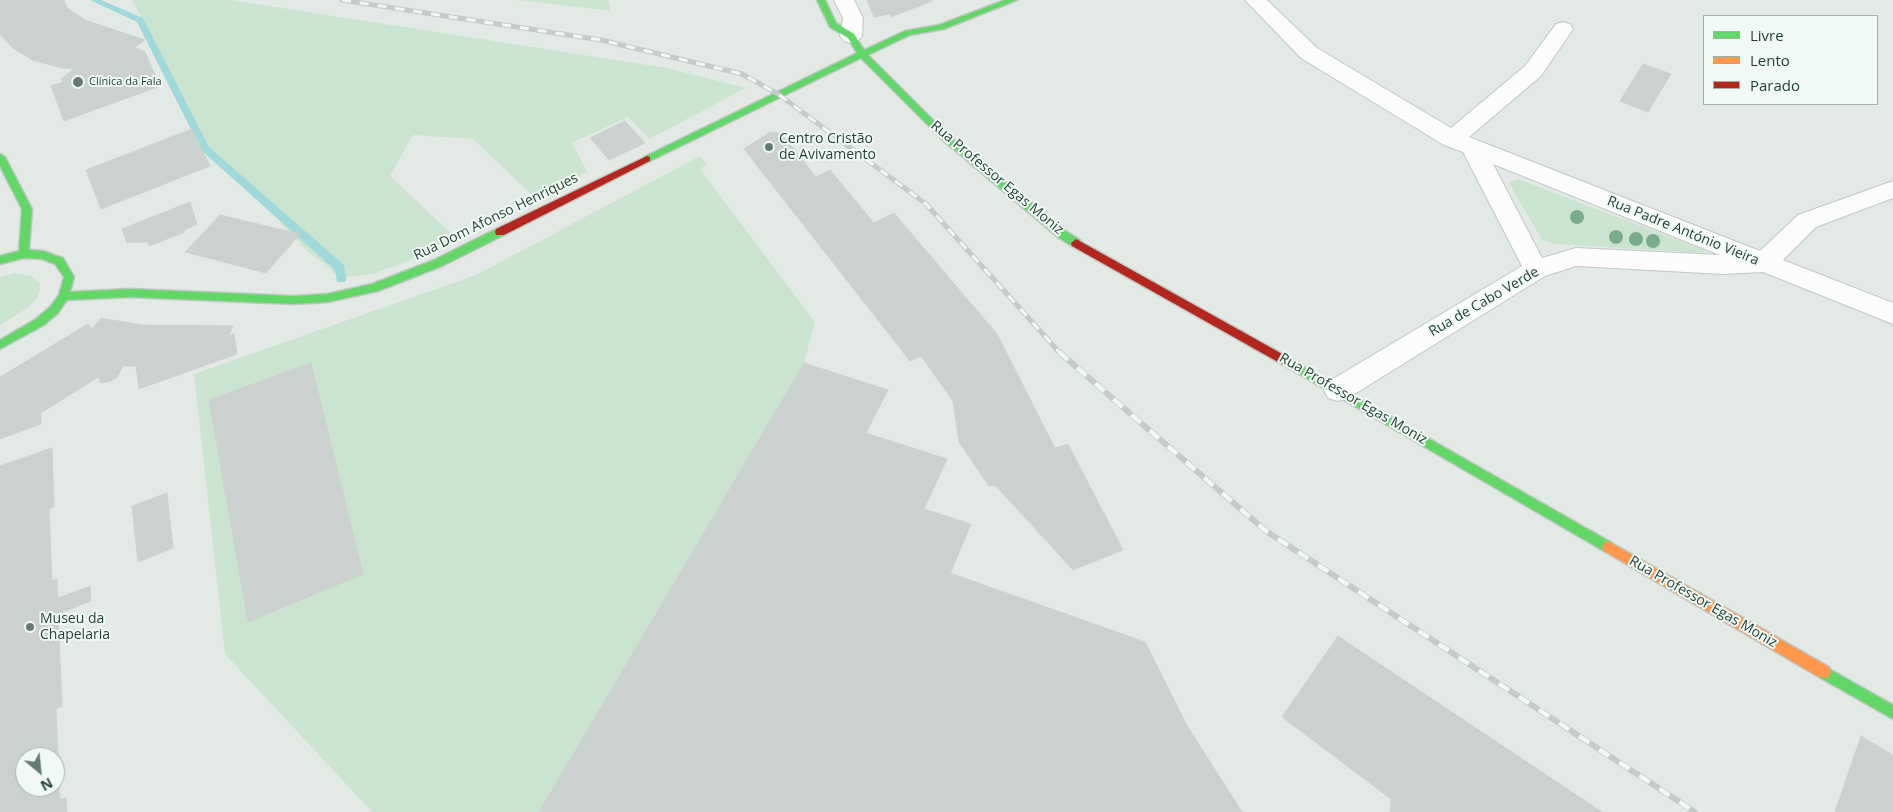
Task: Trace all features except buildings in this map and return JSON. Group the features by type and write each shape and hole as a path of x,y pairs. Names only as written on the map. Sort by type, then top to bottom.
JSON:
{"street":[{"name":"Rua Professor Egas Moniz","path":"821,0 833,25 851,36 862,54 946,138 1063,235 1338,390 1893,712"},
{"name":"Rua Professor Egas Moniz","path":"844,0 853,18 851,36"},
{"name":"Rua Dom Afonso Henriques","path":"64,296 130,294 292,300 328,298 374,288 438,264 778,94 908,33 941,27 1013,0"},
{"name":"Rua Padre António Vieira","path":"1255,0 1309,53 1452,139 1473,149 1517,164 1893,314"},
{"name":"Rua Dom Afonso Henriques","path":"908,33 922,21"},
{"path":"1452,139 1533,71 1563,29"},
{"path":"1473,149 1536,269"},
{"path":"0,158 28,209 24,254"},
{"path":"1764,263 1807,220 1893,189"},
{"path":"0,260 24,254 43,255 60,261 69,278 64,296 54,310 40,322 0,345"},
{"name":"Rua de Cabo Verde","path":"1338,390 1536,269 1576,257 1723,265 1764,263"}],"green space":[{"path":"132,0 231,0 667,68 746,88 649,139 628,117 572,143 587,172 535,198 473,139 413,135 390,176 455,237 403,263 373,274 338,278 328,266 307,251 237,175 215,164"},
{"path":"518,0 608,0 611,11"},
{"path":"700,156 707,164 700,169 815,322 804,363 539,812 372,812 225,654 194,374 476,275"},
{"path":"1518,179 1704,250 1705,253 1555,244 1542,240 1509,183"},
{"path":"15,273 32,276 40,284 40,290 38,296 29,307 0,325 0,277"}],"waterway":[{"path":"94,0 140,20 205,149 340,268 341,279"}],"railway":[{"path":"342,0 601,40 742,74 778,94 926,204 1059,352"},
{"path":"1059,352 1266,531 1695,812"}],"traffic: fast":[{"path":"821,0 833,25 851,36 862,54 946,138 1063,235 1076,243"},
{"path":"647,159 778,94 908,33 941,27 1013,0"},
{"path":"0,157 27,209 24,254"},
{"path":"64,296 130,293 293,300 328,298 374,288 438,263 500,232"},
{"path":"0,260 24,254 43,255 59,261 69,277 64,296 54,310 40,322 0,345"},
{"path":"1298,368 1608,547"},
{"path":"1824,672 1893,712"}],"traffic: slow":[{"path":"1608,547 1824,672"}],"traffic: jam":[{"path":"500,232 647,159"},
{"path":"1076,243 1298,368"}],"place":[{"name":"Clínica da Fala","path":"78,82"},
{"name":"Centro Cristão de Avivamento","path":"769,147"},
{"name":"Museu da Chapelaria","path":"30,627"}]}
